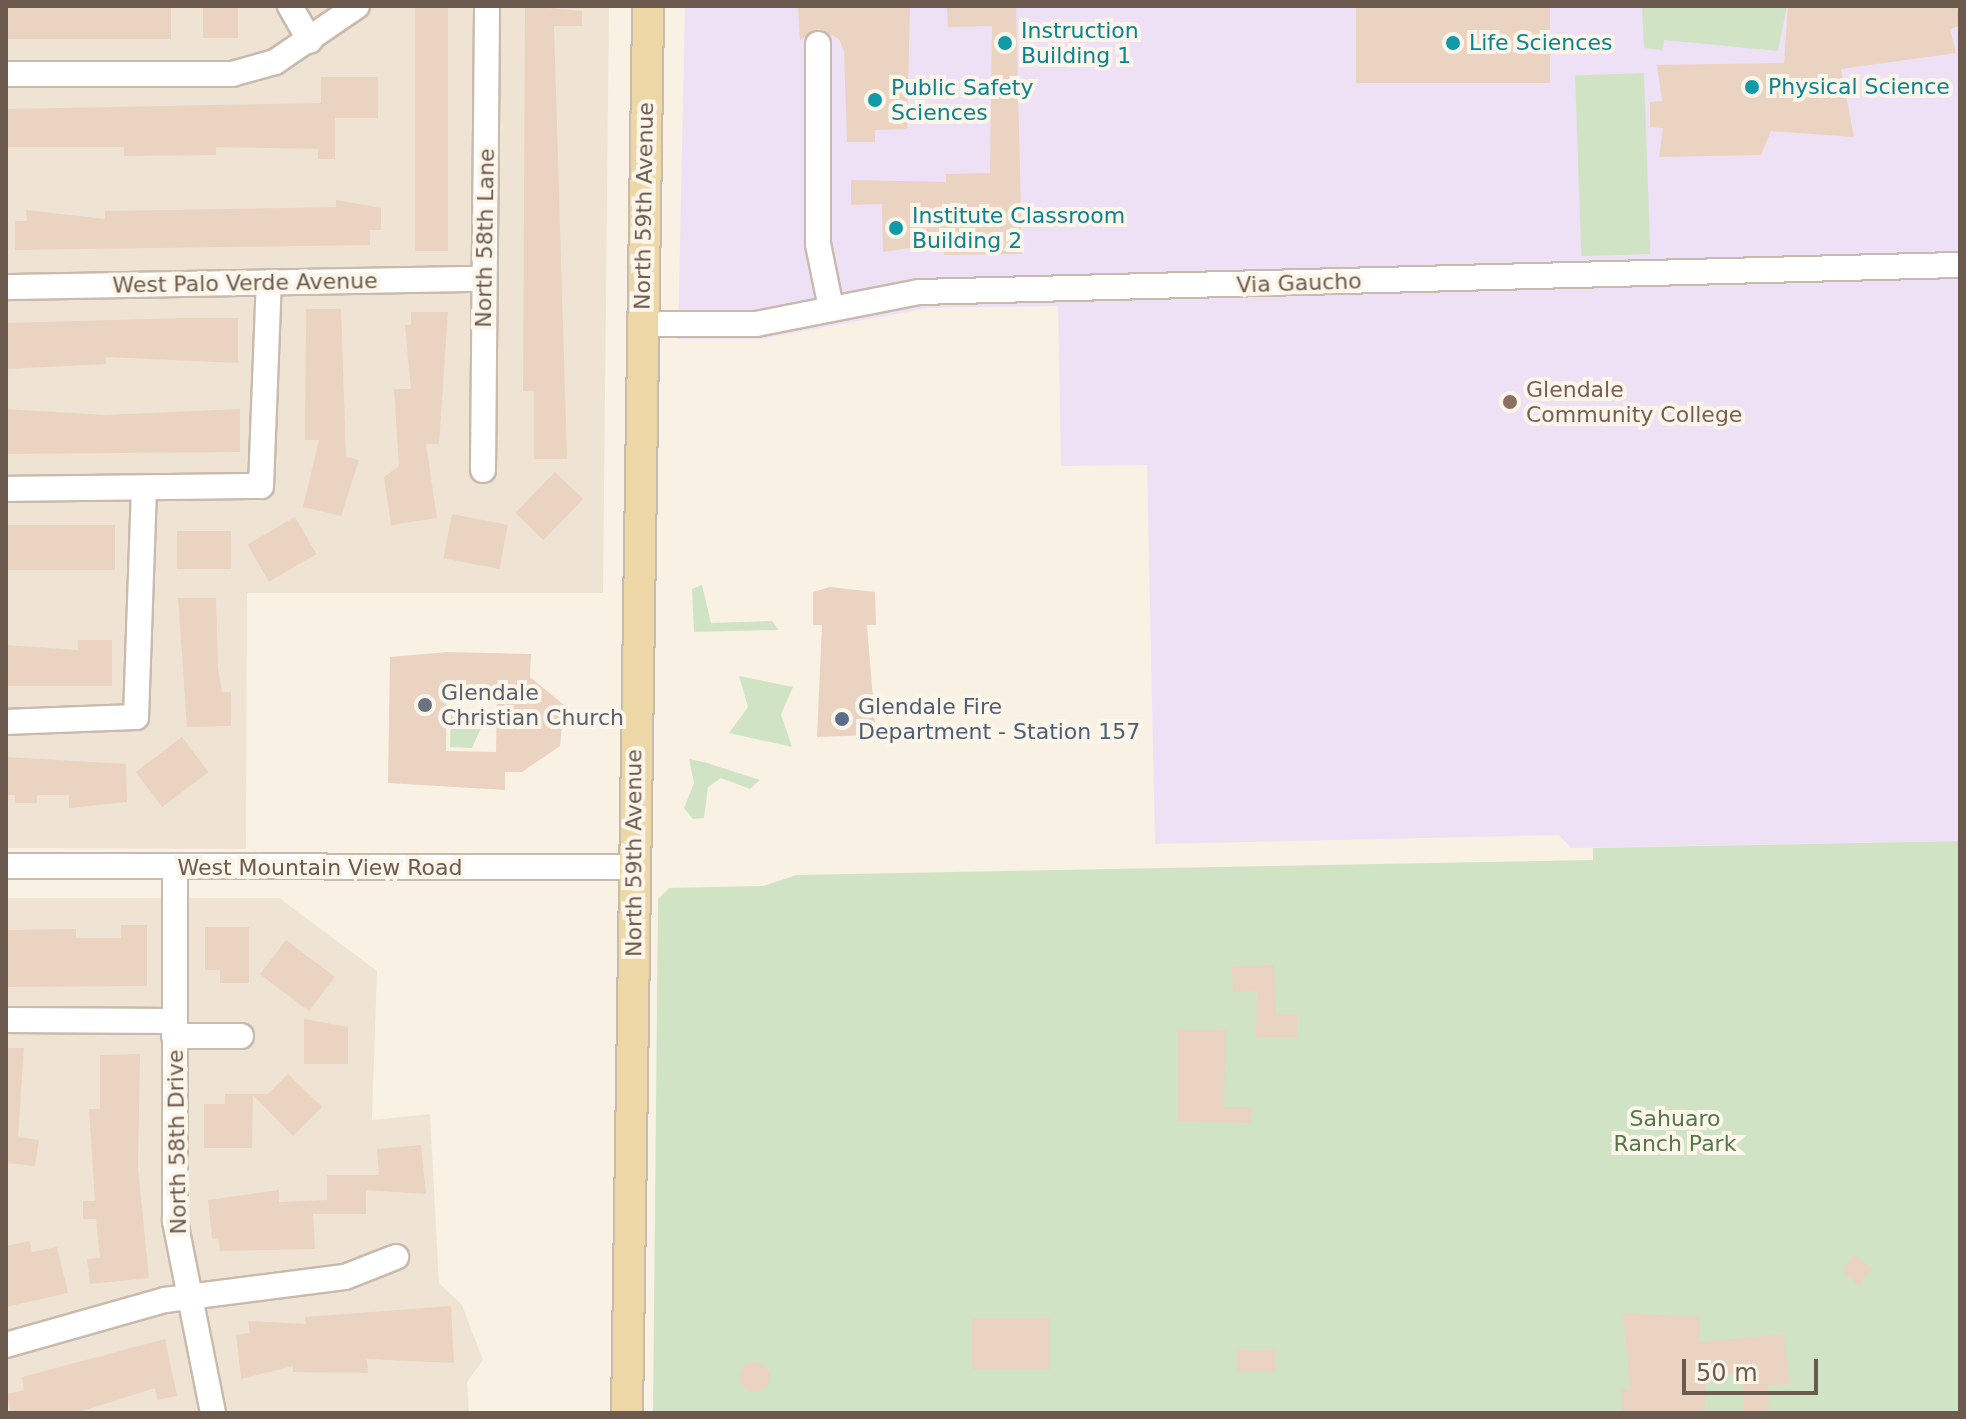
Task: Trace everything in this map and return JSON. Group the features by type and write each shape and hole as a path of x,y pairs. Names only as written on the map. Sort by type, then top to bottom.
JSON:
{"main road":[{"name":"North 59th Avenue","path":"627,1413 648,6"}],"street":[{"path":"290,6 310,41"},
{"path":"6,74 232,74 275,62 357,6"},
{"name":"North 58th Lane","path":"483,470 487,6"},
{"path":"818,44 818,244 831,308"},
{"name":"Via Gaucho","path":"642,324 756,324 919,292 1960,265"},
{"name":"West Palo Verde Avenue","path":"6,287 484,279"},
{"path":"6,489 144,490 261,486 269,282"},
{"path":"6,722 136,717 144,490"},
{"name":"West Mountain View Road","path":"6,866 633,867"},
{"name":"North 58th Drive","path":"175,868 175,1221 213,1413"},
{"path":"6,1020 174,1029 241,1036"},
{"path":"6,1345 188,1296 345,1277 396,1257"}],"shaded area":[{"path":"6,6 609,6 603,593 247,593 246,849 6,848"},
{"name":"Glendale Community College","path":"685,6 1960,6 1960,841 1571,848 1559,835 1155,844 1147,465 1061,466 1058,306 929,308 761,339 678,339"},
{"path":"6,898 279,898 377,971 372,1120 430,1114 439,1283 462,1305 483,1360 467,1382 469,1413 6,1413"}],"green space":[{"path":"1642,6 1787,6 1778,51 1664,40 1663,50 1644,48"},
{"path":"1644,73 1650,254 1581,256 1575,75"},
{"path":"702,585 711,623 772,621 779,630 694,632 692,589"},
{"path":"739,676 793,687 781,714 792,747 729,733 748,707"},
{"path":"451,711 467,712 481,728 472,748 450,747"},
{"path":"689,759 760,780 750,789 721,778 708,787 704,818 693,819 684,808 694,783"},
{"name":"Sahuaro Ranch Park","path":"1960,841 1960,1413 653,1413 658,899 669,888 763,886 797,875 1593,860 1593,848"}],"building":[{"path":"6,6 171,6 171,39 6,39"},
{"path":"203,6 238,6 238,38 203,38"},
{"path":"415,6 448,6 448,251 415,251"},
{"path":"525,6 582,11 582,26 554,26 567,459 534,459 534,391 523,391"},
{"name":"Public Safety Sciences","path":"798,6 910,6 907,129 875,130 875,142 847,142 844,51 839,39 819,29 800,40"},
{"path":"947,6 1016,6 1022,254 944,255 943,243 883,252 882,204 851,205 851,180 946,182 946,174 990,173 992,26 948,27"},
{"name":"Life Sciences","path":"1356,6 1550,6 1550,83 1356,83"},
{"name":"Physical Science","path":"1788,6 1957,6 1960,26 1950,29 1956,53 1841,69 1854,137 1771,131 1761,155 1659,157 1663,128 1650,127 1650,102 1662,101 1657,65 1784,63"},
{"path":"321,77 378,77 378,118 335,118 335,159 318,159 318,149 216,147 216,155 124,156 124,147 6,147 6,109 321,103"},
{"path":"336,200 381,208 381,230 370,230 370,245 15,250 15,221 27,221 26,210 105,219 105,211 336,207"},
{"path":"306,309 341,309 346,457 359,460 341,516 303,507 319,440 305,440"},
{"path":"411,312 448,312 439,444 426,444 437,518 391,525 384,477 399,466 394,389 411,389 405,325 411,325"},
{"path":"238,318 238,363 106,357 106,364 6,369 6,323"},
{"path":"6,409 105,415 240,409 240,452 6,454"},
{"path":"555,472 583,499 543,540 515,513"},
{"path":"452,514 508,525 499,569 443,558"},
{"path":"295,517 316,554 269,582 247,544"},
{"path":"6,525 115,525 115,570 6,570"},
{"path":"177,531 231,531 231,569 177,569"},
{"name":"Glendale Fire Department - Station 157","path":"830,587 875,592 876,625 867,625 876,735 817,737 822,625 813,625 813,592"},
{"path":"178,598 216,598 218,668 222,692 231,692 231,726 187,727"},
{"path":"78,640 112,640 112,686 6,686 6,645 78,650"},
{"path":"447,652 531,654 530,677 564,705 560,746 522,772 505,772 505,790 388,783 390,657","holes":["447,690 497,691 496,752 446,751"]},
{"path":"182,737 208,772 162,807 136,772"},
{"path":"6,757 126,764 127,802 69,808 69,795 37,795 37,803 15,803 15,795 6,795"},
{"path":"121,925 147,925 147,986 6,987 6,930 76,929 76,938 121,938"},
{"path":"205,927 249,927 249,983 220,983 220,970 205,970"},
{"path":"286,940 335,977 309,1011 260,974"},
{"path":"1274,965 1276,1014 1297,1014 1297,1037 1256,1037 1257,991 1233,992 1232,966"},
{"path":"304,1019 348,1027 348,1064 304,1064"},
{"path":"1177,1029 1226,1030 1224,1107 1251,1107 1251,1123 1177,1122"},
{"path":"6,1048 24,1048 18,1137 39,1140 35,1166 6,1163"},
{"path":"140,1054 138,1169 149,1278 90,1284 87,1259 100,1258 96,1219 83,1219 83,1201 95,1201 89,1109 100,1109 100,1055"},
{"path":"288,1074 322,1107 293,1136 253,1095 252,1148 204,1148 204,1104 225,1104 225,1094 268,1094"},
{"path":"421,1145 426,1194 366,1190 366,1214 313,1214 315,1249 220,1251 218,1238 212,1239 208,1200 279,1190 279,1202 327,1200 327,1175 379,1175 377,1149"},
{"path":"30,1241 32,1252 57,1247 68,1293 6,1307 6,1246"},
{"path":"1855,1255 1872,1269 1859,1285 1842,1271"},
{"path":"451,1306 454,1363 367,1359 368,1373 293,1372 293,1366 241,1379 236,1335 250,1333 248,1321 306,1324 305,1317"},
{"path":"1623,1313 1700,1317 1700,1342 1784,1334 1790,1385 1768,1386 1769,1411 1744,1412 1743,1374 1705,1375 1705,1413 1622,1413 1621,1389 1630,1389"},
{"path":"972,1318 1050,1318 1050,1370 972,1370"},
{"path":"165,1339 177,1396 157,1400 155,1388 76,1413 11,1413 7,1394 24,1390 22,1377"},
{"path":"1237,1350 1275,1350 1275,1372 1237,1372"},
{"path":"755,1362 766,1366 770,1377 766,1388 755,1392 744,1388 740,1377 744,1366"}],"place":[{"name":"Instruction Building 1","path":"1005,43"},
{"name":"Life Sciences","path":"1453,43"},
{"name":"Physical Science","path":"1752,87"},
{"name":"Public Safety Sciences","path":"875,100"},
{"name":"Institute Classroom Building 2","path":"896,228"},
{"name":"Glendale Community College","path":"1510,402"},
{"name":"Glendale Christian Church","path":"425,705"},
{"name":"Glendale Fire Department - Station 157","path":"842,719"}]}
